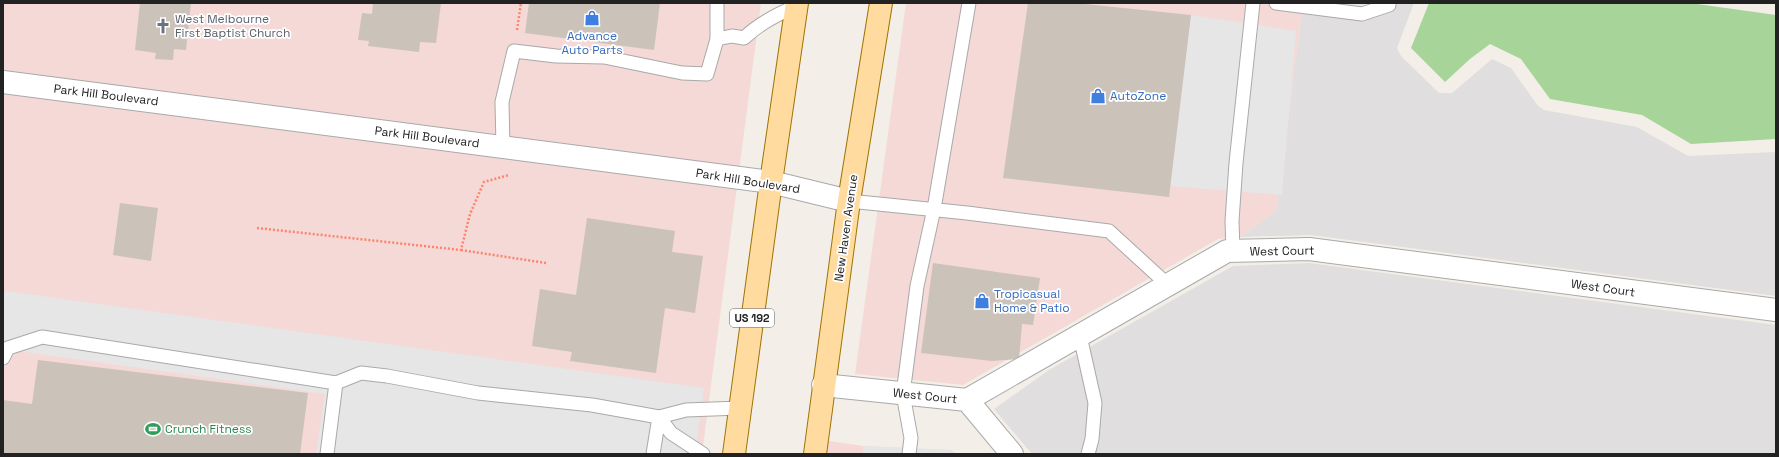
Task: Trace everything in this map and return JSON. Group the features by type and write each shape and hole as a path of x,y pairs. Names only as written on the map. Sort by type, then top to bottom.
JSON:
{"main road":[{"name":"New Haven Avenue","path":"814,454 849,200 882,3"},
{"name":"US 192","path":"734,454 797,4"}],"street":[{"name":"Park Hill Boulevard","path":"3,82 771,182 849,200"},
{"name":"West Court","path":"824,385 968,400 1168,285 1227,252 1233,251 1309,249 1776,310"},
{"path":"968,400 1012,454"}],"lane":[{"path":"503,147 502,102 514,51 556,56 604,57 682,73 707,74 717,39 717,3"},
{"path":"909,454 911,438 904,394 917,286 934,209 969,3"},
{"path":"1233,251 1232,221 1236,164 1253,3"},
{"path":"1276,3 1362,14 1389,5 1389,3"},
{"path":"717,39 732,36 744,38 756,26 797,4"},
{"path":"849,200 1110,231 1168,285"},
{"path":"1080,336 1095,403 1092,439 1088,454"},
{"path":"3,358 8,348 42,337 336,383 361,372 478,393 592,405 659,417 686,410 740,408"},
{"path":"327,454 336,383"},
{"path":"653,454 659,417"},
{"path":"659,417 671,433 703,454"}],"path":[{"path":"514,51 520,3"},
{"path":"461,250 470,214 484,182 512,174"},
{"path":"257,228 461,250 546,263"}],"shaded area":[{"path":"3,3 761,3 702,454 3,454"},
{"path":"906,3 1303,3 1276,211 1240,237 1218,239 963,385 855,374"},
{"path":"1303,3 1414,3 1397,48 1401,56 1439,93 1452,93 1492,59 1511,68 1538,106 1544,110 1637,127 1688,156 1776,152 1776,296 1311,235 1240,237 1276,211"},
{"path":"1348,3 1425,3 1389,5 1345,12"},
{"path":"1191,15 1296,31 1282,195 1170,186"},
{"path":"1309,263 1776,325 1776,454 1032,454 994,409 1049,370 1233,266"},
{"path":"5,291 704,388 695,454 316,454 325,394 3,349 3,302"},
{"path":"816,439 863,446 951,450 956,454 815,454"},
{"path":"863,446 951,450 951,454 863,454"}],"green space":[{"path":"1429,3 1690,3 1776,15 1776,139 1691,144 1642,115 1550,99 1521,59 1490,44 1470,59 1445,82 1411,48"}],"building":[{"name":"West Melbourne First Baptist Church","path":"140,3 191,3 186,50 174,49 173,60 155,59 156,53 135,50"},
{"path":"373,3 441,3 436,43 420,42 419,52 368,46 369,41 358,40 362,13 372,14"},
{"name":"Advance Auto Parts","path":"529,3 660,3 654,50 525,33"},
{"name":"AutoZone","path":"1028,3 1075,3 1191,15 1169,197 1003,178"},
{"path":"120,203 158,208 151,261 113,255"},
{"path":"587,218 675,231 672,252 703,256 695,313 665,308 656,373 570,361 572,352 532,346 540,289 576,295"},
{"name":"Tropicasual Home & Patio","path":"933,263 1040,278 1033,325 1022,324 1019,359 992,361 921,353"},
{"name":"Crunch Fitness","path":"38,360 308,393 300,454 3,454 3,400 32,404"}],"place":[{"name":"Advance Auto Parts","path":"592,18"},
{"name":"West Melbourne First Baptist Church","path":"163,26"},
{"name":"AutoZone","path":"1098,96"},
{"name":"Tropicasual Home & Patio","path":"982,301"},
{"name":"Crunch Fitness","path":"153,429"}]}
